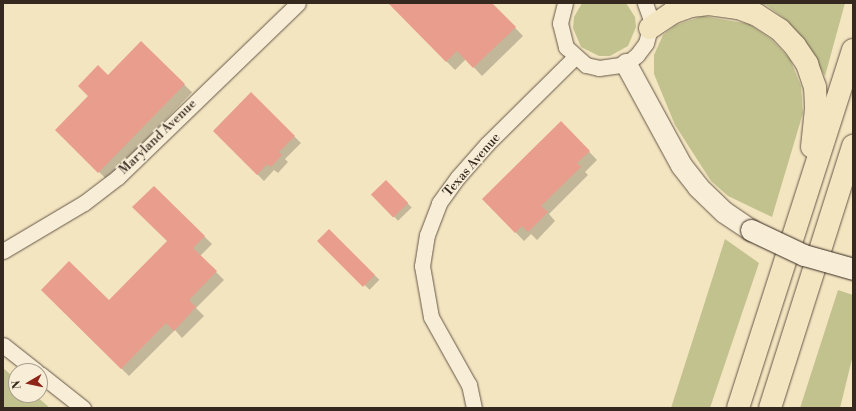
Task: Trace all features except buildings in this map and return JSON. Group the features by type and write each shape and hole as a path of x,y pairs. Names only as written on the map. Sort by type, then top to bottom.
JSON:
{"highway":[{"path":"650,28 672,13 691,6 709,4 738,8 757,15 780,30 795,46 807,64 815,87 816,109 809,184"},
{"path":"738,408 853,50"},
{"path":"770,408 853,146"},
{"path":"804,299 853,198"}],"main road":[{"path":"626,64 681,165 698,187 724,212 751,230 804,255 853,269"}],"street":[{"name":"Maryland Avenue","path":"3,251 84,203 118,177 298,3"},
{"path":"565,3 560,22 561,35 574,57 586,65 599,68 626,64 637,55 646,42 650,28 650,17 645,3"},
{"name":"Texas Avenue","path":"474,408 468,385 431,317 422,266 427,235 439,203 458,177 487,144 574,57"},
{"path":"3,345 26,363"},
{"path":"48,380 83,408"}],"green space":[{"path":"582,3 626,3 635,17 636,27 628,46 610,56 599,56 581,47 573,28 574,17"},
{"path":"756,3 845,3 825,76 803,38 784,18 766,5"},
{"path":"703,16 749,24 772,40 790,59 801,86 803,113 772,217 728,196 711,181 675,125 654,74 654,55 663,35 676,25"},
{"path":"725,239 759,263 710,408 671,408"},
{"path":"838,290 853,295 853,355 840,408 800,408"},
{"path":"3,368 8,372 8,403 44,403 50,408 3,408"}]}
